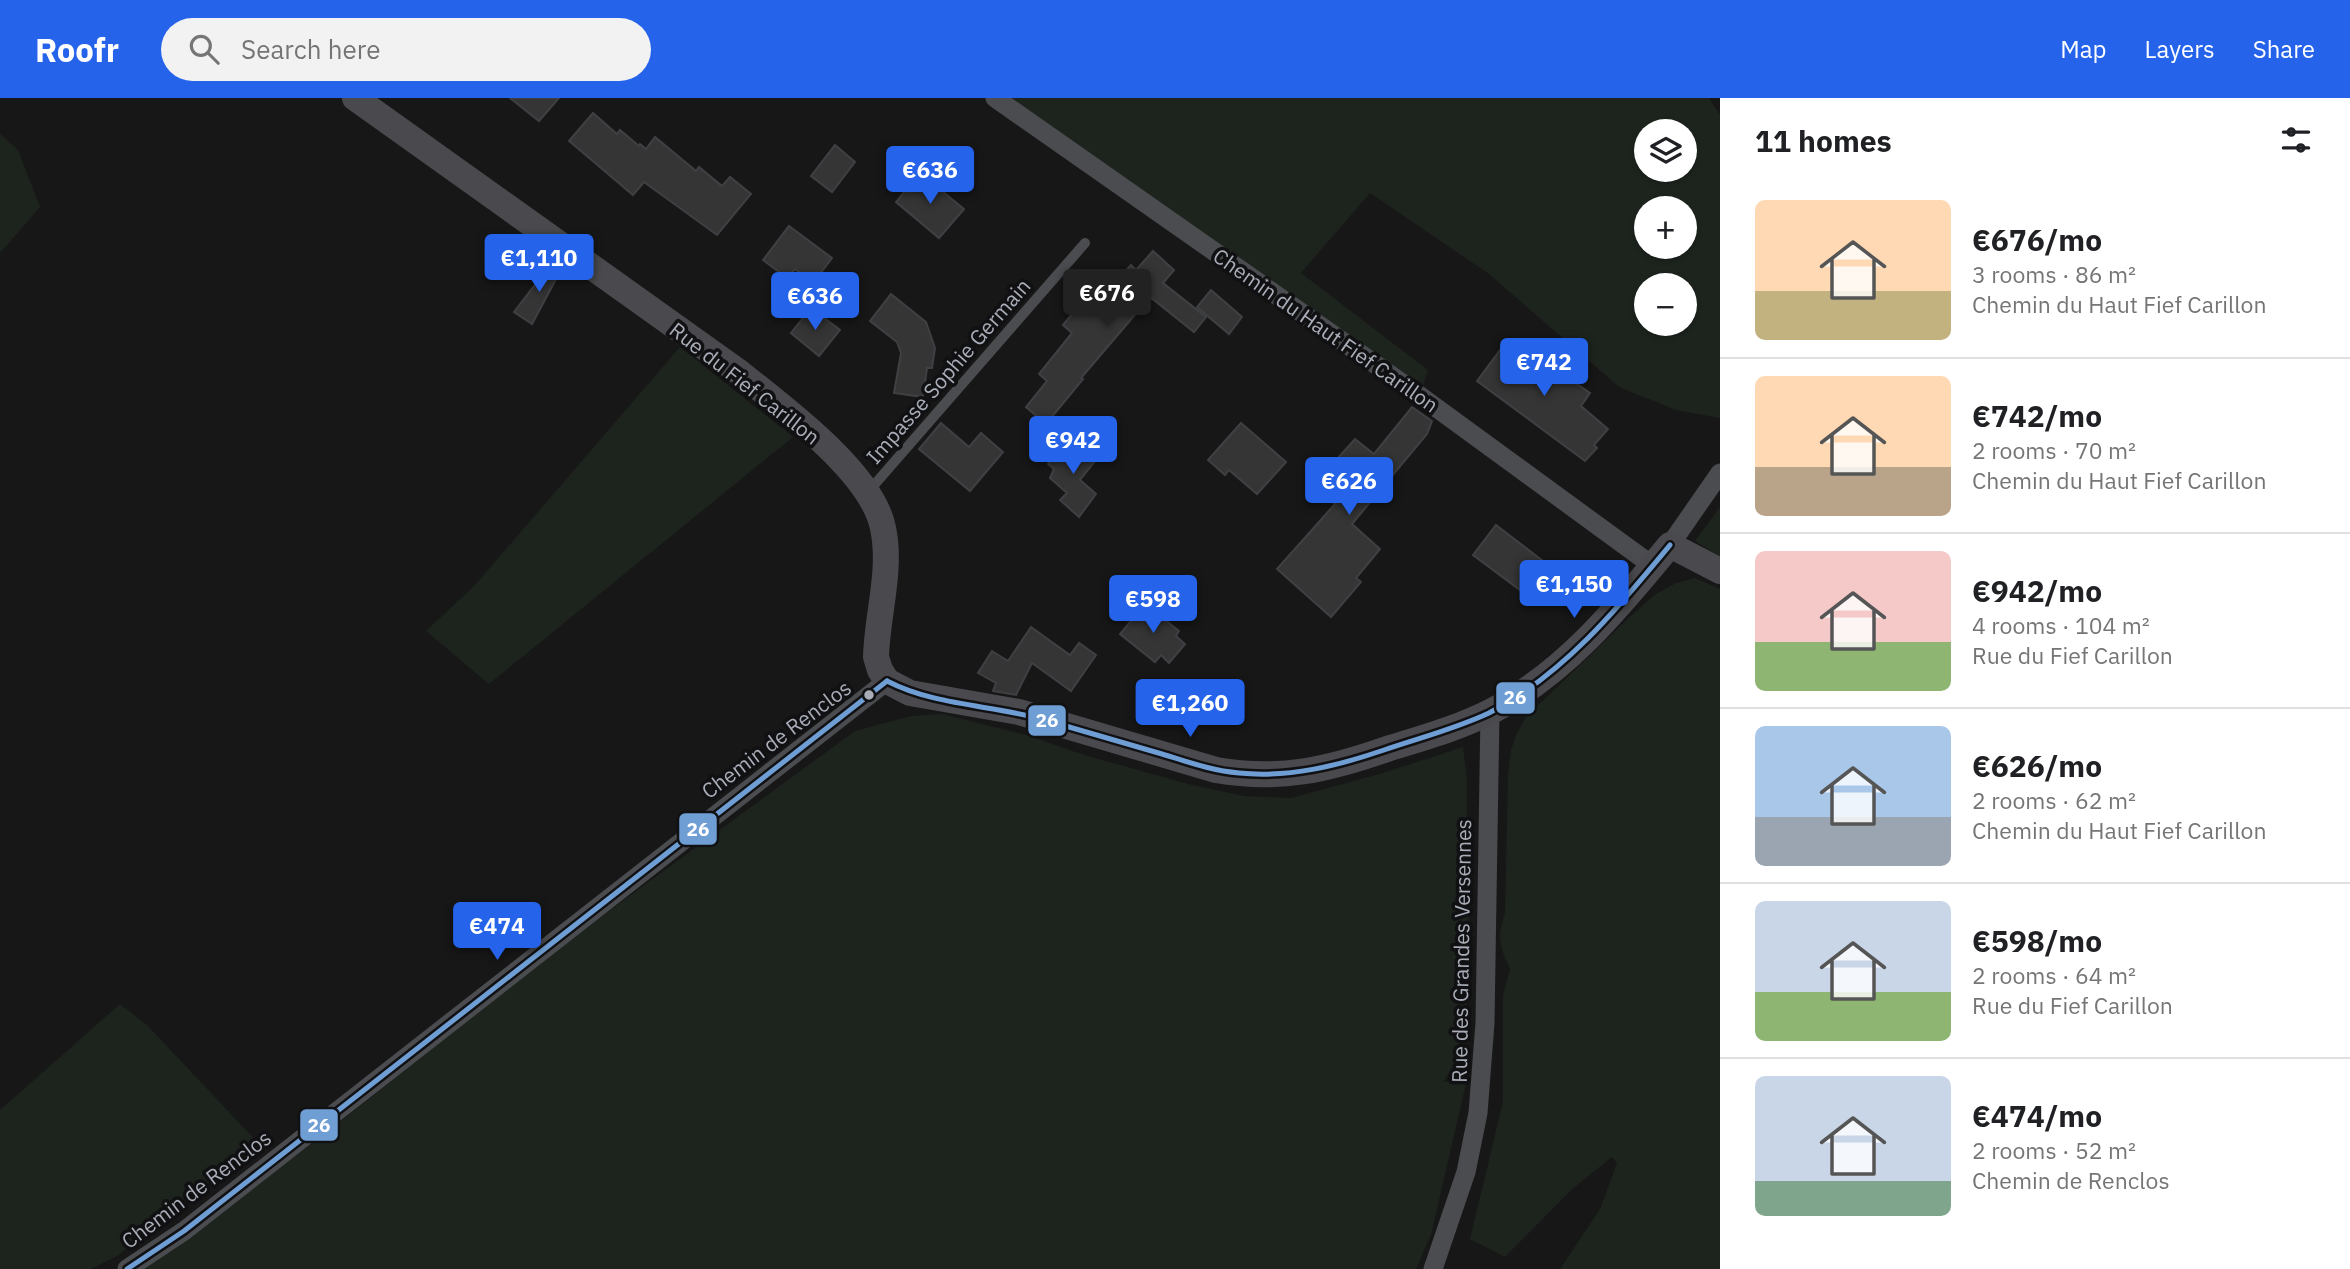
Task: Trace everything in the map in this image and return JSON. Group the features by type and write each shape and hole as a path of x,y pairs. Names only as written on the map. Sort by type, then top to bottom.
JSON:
{"street":[{"name":"Rue du Fief Carillon","path":"355,98 749,380 830,450 876,506 884,537 885,569 876,657 887,681"},
{"name":"Chemin du Haut Fief Carillon","path":"995,98 1412,390 1653,566"},
{"path":"887,681 911,693 1019,712 1178,761 1247,776 1309,772 1380,752 1490,712 1535,684 1596,632 1670,545 1720,473"},
{"path":"1670,545 1720,571"},
{"name":"Chemin de Renclos","path":"127,1269 184,1231 887,681"},
{"name":"Rue des Grandes Versennes","path":"1433,1269 1466,1172 1478,1113 1485,1023 1490,712"}],"lane":[{"name":"Impasse Sophie Germain","path":"867,492 1085,243"}],"shaded area":[{"path":"1008,98 1709,98 1720,115 1720,418 1676,410 1619,387 1489,274 1370,193 1301,273 1428,370 1423,386 1419,387"},
{"path":"0,134 18,150 40,207 0,253"},
{"path":"680,347 793,437 489,684 426,631 475,585"},
{"path":"1720,507 1720,556 1695,541"},
{"path":"1695,578 1720,589 1720,1269 1560,1269 1600,1209 1617,1163 1612,1157 1571,1190 1505,1257 1470,1239 1503,1102 1503,995 1510,969 1501,948 1500,935 1505,913 1511,750 1526,717 1634,613 1656,594 1676,583"},
{"path":"942,714 1026,735 1084,755 1192,785 1244,796 1291,798 1383,773 1463,747 1467,781 1466,872 1469,930 1465,1050 1443,1082 1467,1079 1431,1235 1416,1269 141,1269 328,1132 538,963 855,731 911,716"},
{"path":"120,1004 147,1025 259,1144 117,1256 91,1269 0,1269 0,1110"}],"building":[{"path":"510,98 559,98 539,121"},
{"path":"593,113 617,134 620,130 639,146 640,144 646,149 655,137 696,171 699,167 722,186 730,177 751,194 717,235 644,182 633,195 569,141"},
{"path":"835,145 855,162 832,192 811,176"},
{"path":"920,173 964,209 939,238 896,202"},
{"path":"789,226 832,258 813,283 795,269 787,278 763,260"},
{"path":"1153,251 1174,270 1163,283 1206,317 1194,332 1150,297 1046,424 1026,407 1047,381 1039,374 1072,333 1063,325 1088,295 1097,303 1131,265 1136,270"},
{"path":"554,260 563,266 532,324 514,312"},
{"path":"1211,290 1242,317 1229,334 1197,307"},
{"path":"891,294 926,322 935,348 932,368 927,368 923,397 894,393 901,353 897,342 870,321"},
{"path":"811,308 840,330 819,356 791,333"},
{"path":"1518,343 1590,393 1581,406 1608,429 1594,445 1597,448 1585,461 1477,381 1503,346 1512,352"},
{"path":"1412,407 1432,421 1427,434 1352,524 1380,549 1356,578 1361,582 1331,617 1277,569 1335,504 1315,487 1338,458 1355,439 1374,454"},
{"path":"941,423 969,447 981,433 1003,452 970,491 919,449"},
{"path":"1241,423 1286,462 1257,494 1229,470 1225,475 1208,460"},
{"path":"1070,438 1096,460 1080,480 1096,494 1079,517 1060,500 1067,493 1050,478 1054,469 1048,464"},
{"path":"1496,525 1543,561 1520,590 1473,555"},
{"path":"1145,604 1179,631 1176,636 1185,644 1169,663 1161,655 1155,662 1120,634"},
{"path":"1031,627 1070,655 1079,643 1096,655 1071,691 1032,663 1016,695 993,691 996,683 978,673 992,651 1008,661"}],"transit line":[{"name":"26","path":"887,681 925,696 1026,715 1220,770 1276,774 1331,766 1450,729 1489,713 1516,697 1541,680 1588,638 1670,545"},
{"name":"26","path":"127,1269 184,1231 887,681"}]}
